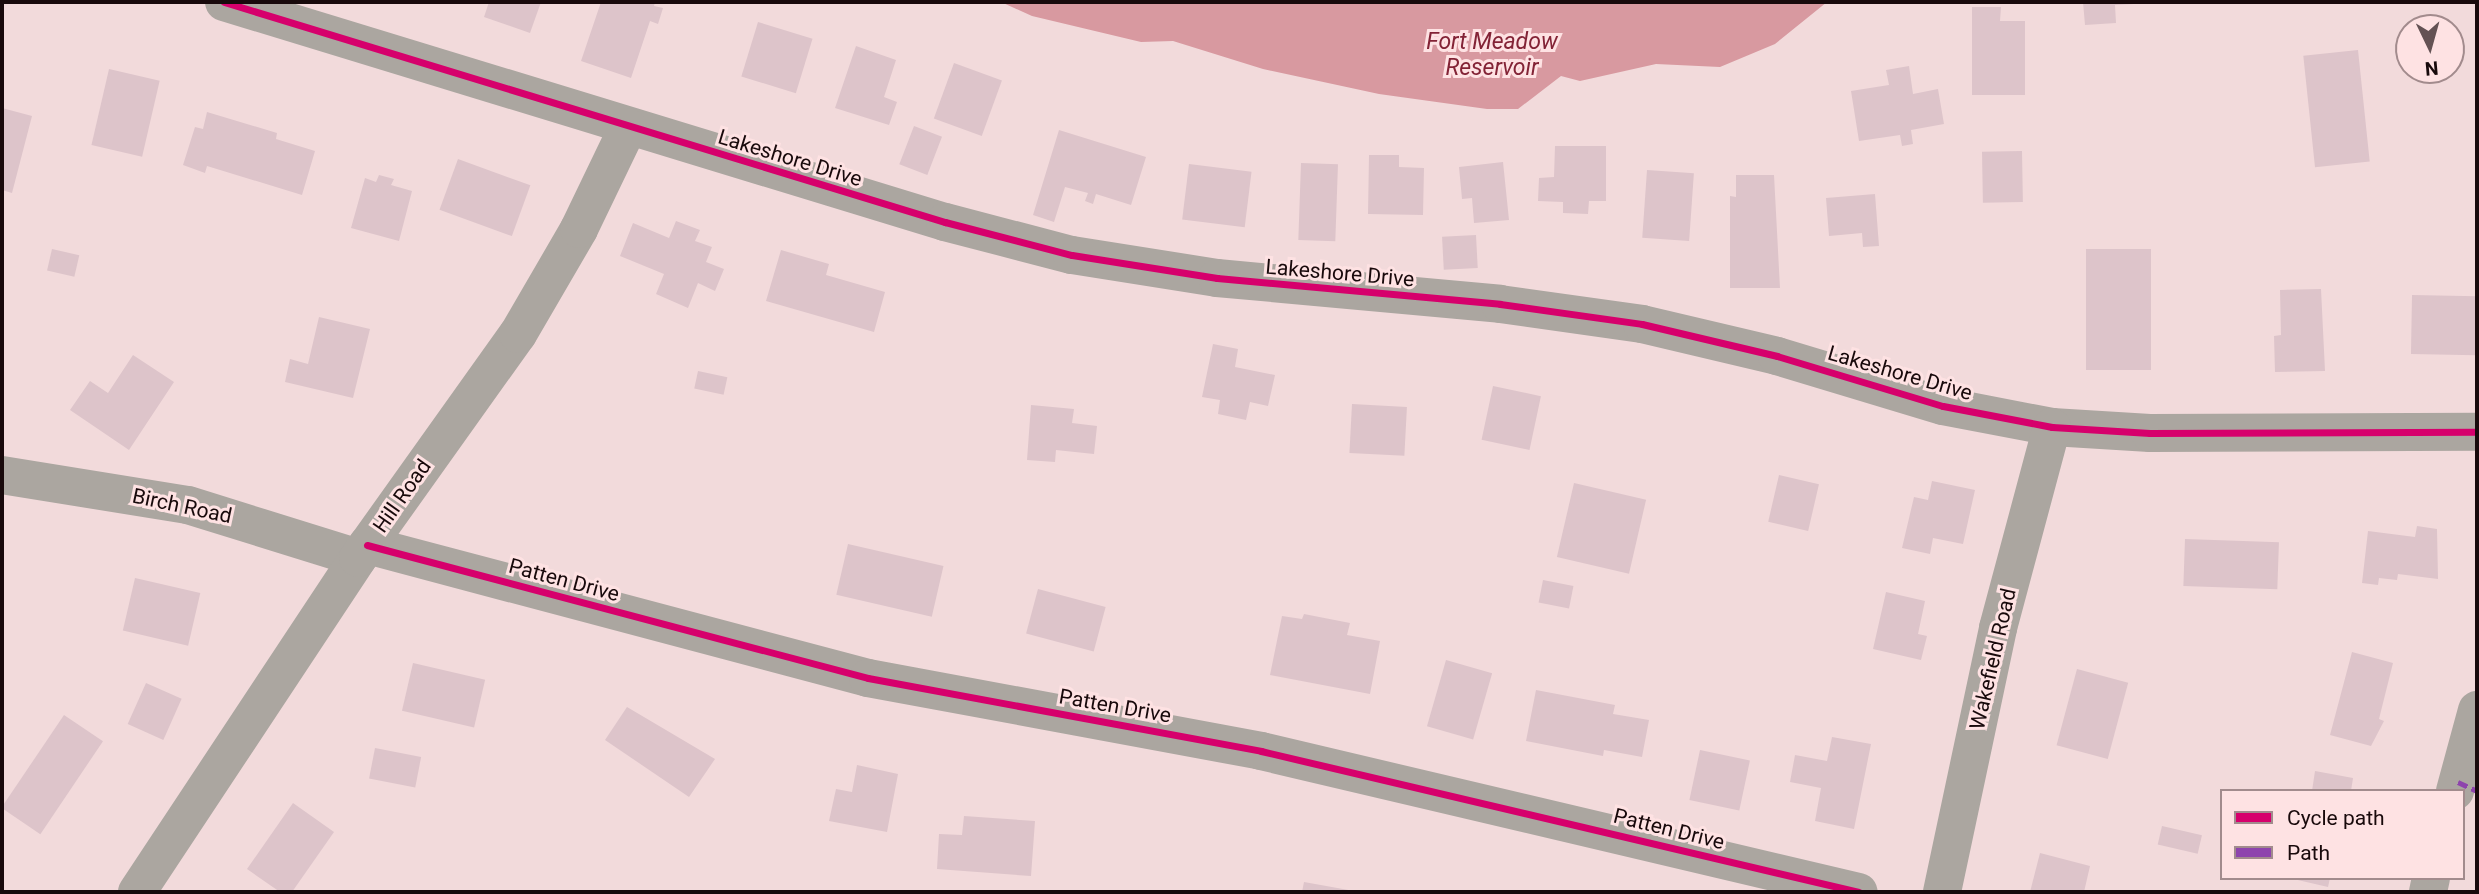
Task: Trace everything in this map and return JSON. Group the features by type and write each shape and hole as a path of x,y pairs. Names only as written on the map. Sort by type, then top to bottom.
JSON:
{"street":[{"name":"Lakeshore Drive","path":"224,2 944,222 1072,255 1217,278 1500,304 1642,324 1777,356 1943,406 2052,427 2150,433 2477,432"},
{"name":"Hill Road","path":"137,892 363,551 548,285 628,127"},
{"name":"Wakefield Road","path":"1942,892 1998,628 2052,427"},
{"name":"Birch Road","path":"2,475 188,505 363,551"},
{"name":"Patten Drive","path":"363,551 868,678 1261,751 1859,892"},
{"path":"2456,789 2477,710"}],"water":[{"name":"Fort Meadow Reservoir","path":"1001,2 1827,2 1775,44 1720,67 1656,64 1580,81 1561,76 1518,109 1487,109 1379,94 1263,69 1173,41 1141,42 1032,16"}],"building":[{"path":"489,2 541,2 530,33 484,17"},
{"path":"601,2 655,2 654,6 663,8 658,24 650,21 631,78 581,61"},
{"path":"2083,2 2134,4 2115,5 2116,23 2085,25"},
{"path":"1972,7 2001,7 2000,21 2025,21 2025,95 1972,95"},
{"path":"758,22 813,39 796,93 741,77"},
{"path":"856,46 896,60 884,97 897,102 889,125 835,108"},
{"path":"2358,50 2370,161 2315,167 2303,56"},
{"path":"954,63 1002,80 982,136 934,118"},
{"path":"1909,66 1913,94 1938,89 1944,124 1911,130 1913,144 1902,146 1900,135 1859,141 1851,91 1889,85 1886,70"},
{"path":"109,69 160,81 142,157 91,145"},
{"path":"2,108 32,116 12,193 2,190"},
{"path":"207,112 277,133 276,139 315,151 302,195 207,166 205,173 183,165 195,127 203,129"},
{"path":"914,126 942,137 927,175 899,164"},
{"path":"1059,130 1146,157 1131,205 1096,194 1093,204 1085,201 1088,193 1065,187 1054,222 1033,215"},
{"path":"1555,146 1606,146 1606,201 1589,201 1588,214 1563,213 1563,202 1538,201 1539,178 1554,177"},
{"path":"2022,151 2023,202 1983,203 1982,152"},
{"path":"1369,155 1399,155 1399,167 1424,168 1423,215 1368,214"},
{"path":"458,159 530,185 512,236 440,210"},
{"path":"1503,162 1509,220 1474,223 1472,198 1462,199 1459,167"},
{"path":"1301,163 1338,164 1335,241 1298,240"},
{"path":"1189,164 1252,172 1245,227 1182,220"},
{"path":"1647,170 1694,173 1689,241 1642,238"},
{"path":"379,175 394,179 391,185 412,191 399,241 351,228 365,178 376,182"},
{"path":"1736,175 1774,175 1780,288 1730,288 1730,196 1736,197"},
{"path":"1875,194 1879,246 1863,247 1862,233 1829,236 1826,198"},
{"path":"676,221 700,230 695,241 712,247 706,262 724,269 715,291 698,283 688,308 656,294 664,274 620,256 633,223 669,238"},
{"path":"1476,235 1478,268 1444,270 1442,237"},
{"path":"52,249 79,255 74,277 47,270"},
{"path":"2086,249 2151,249 2151,370 2086,370"},
{"path":"781,250 829,264 826,275 885,292 874,332 766,301"},
{"path":"2321,289 2325,371 2275,372 2274,336 2281,335 2280,290"},
{"path":"2412,295 2477,296 2476,355 2411,354"},
{"path":"319,317 370,329 353,398 285,382 290,359 308,364"},
{"path":"1213,344 1238,349 1235,367 1275,375 1268,406 1250,402 1246,420 1218,414 1220,400 1202,397"},
{"path":"133,355 174,382 129,450 70,410 90,381 108,393"},
{"path":"698,371 727,377 724,395 694,389"},
{"path":"1493,386 1541,396 1529,450 1482,440"},
{"path":"1352,404 1407,407 1404,456 1349,453"},
{"path":"1031,405 1074,409 1072,423 1097,426 1094,454 1056,450 1055,462 1027,460"},
{"path":"1779,475 1819,484 1808,531 1768,522"},
{"path":"1932,481 1975,490 1963,544 1933,538 1930,554 1902,548 1914,497 1928,500"},
{"path":"1574,483 1646,500 1629,574 1557,557"},
{"path":"2417,526 2437,529 2438,579 2398,574 2397,580 2379,578 2378,585 2362,583 2368,531 2415,537"},
{"path":"2185,539 2279,542 2277,589 2183,586"},
{"path":"848,544 943,566 932,617 836,595"},
{"path":"135,578 200,593 188,646 123,631"},
{"path":"1543,580 1573,586 1569,608 1539,603"},
{"path":"1038,589 1106,607 1094,652 1026,633"},
{"path":"1886,592 1925,601 1918,634 1927,636 1921,660 1873,649"},
{"path":"1304,614 1350,623 1347,635 1380,641 1370,694 1270,675 1282,616 1302,619"},
{"path":"2352,652 2393,663 2379,719 2384,721 2371,746 2330,735"},
{"path":"1446,660 1492,673 1473,740 1427,726"},
{"path":"413,663 485,680 474,727 402,711"},
{"path":"2077,669 2128,683 2108,759 2057,745"},
{"path":"146,683 182,699 163,740 128,724"},
{"path":"1536,690 1615,705 1613,714 1649,720 1642,757 1604,750 1603,756 1526,741"},
{"path":"627,707 715,759 689,797 605,740"},
{"path":"64,715 103,741 40,834 2,807"},
{"path":"1832,737 1871,744 1854,829 1815,821 1821,788 1790,782 1795,755 1827,761"},
{"path":"375,748 421,757 415,787 369,778"},
{"path":"1700,750 1750,761 1739,810 1689,800"},
{"path":"857,765 898,774 887,832 829,821 836,789 852,792"},
{"path":"2315,771 2353,778 2351,789 2312,789"},
{"path":"293,803 334,832 292,892 280,892 247,869"},
{"path":"964,816 1035,821 1031,876 937,869 939,834 962,835"},
{"path":"2162,826 2202,835 2198,854 2158,845"},
{"path":"2040,853 2090,866 2084,892 2030,892"},
{"path":"2298,880 2330,880 2328,887"},
{"path":"1304,882 1354,891 1354,892 1302,892"}],"marked path":[{"path":"2458,782 2477,791"}],"cycle path":[{"path":"224,2 945,222 1072,255 1217,278 1500,304 1642,324 1777,356 1943,406 2052,427 2150,433 2477,432"},
{"path":"367,545 868,678 1261,751 1859,892"}]}
